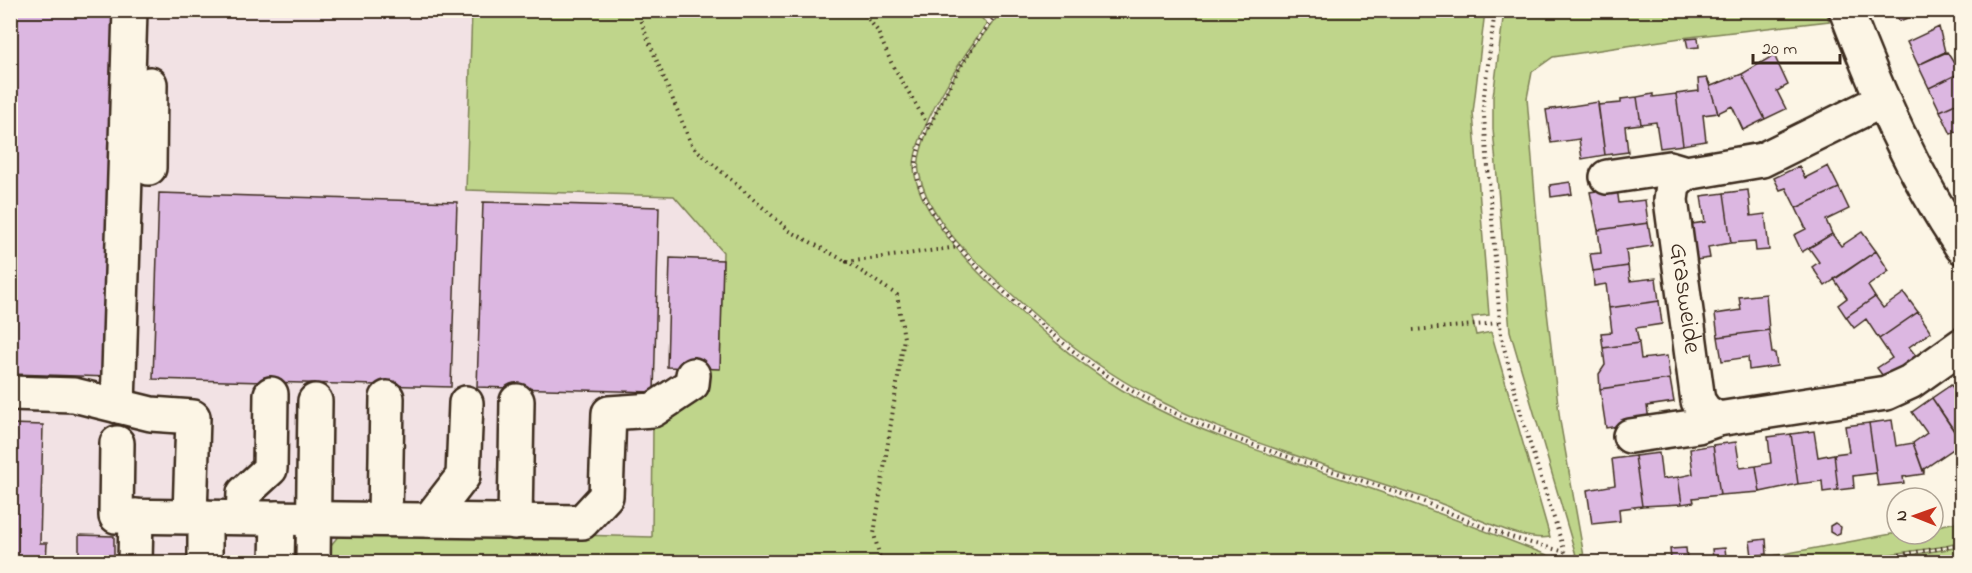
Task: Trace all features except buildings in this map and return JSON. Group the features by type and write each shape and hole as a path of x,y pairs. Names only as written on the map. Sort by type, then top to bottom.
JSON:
{"street":[{"path":"118,406 130,10"},
{"path":"149,168 152,10"},
{"path":"1846,10 1881,101 1906,155 1962,247"},
{"path":"1607,177 1669,168 1686,172 1762,160 1881,101"},
{"name":"Grasweide","path":"1686,172 1674,185 1672,212 1698,401 1705,411 1718,419"},
{"path":"1630,435 1698,426 1718,419 1886,393 1910,382 1962,345"},
{"path":"117,443 116,516 582,522 606,496 609,413 653,410 692,384 693,375"},
{"path":"10,393 74,394 151,414 193,417 198,517 205,562"},
{"path":"243,517 244,494 270,469 271,394"},
{"path":"385,519 387,398"},
{"path":"515,522 517,401"},
{"path":"313,562 315,402"},
{"path":"429,520 463,476 466,403"},
{"path":"135,562 136,516"},
{"path":"277,562 278,518"}],"path":[{"path":"636,10 692,146 790,231 847,262 897,295 904,338 874,534 881,562"},
{"path":"861,10 877,30 891,62 929,127"},
{"path":"1000,10 964,56 918,152 917,172 925,196 959,247 1015,302 1075,352 1120,384 1155,403 1248,442 1413,498 1500,533 1565,552"},
{"path":"1495,10 1483,103 1501,336 1523,422 1568,562"},
{"path":"847,262 959,247"},
{"path":"1413,330 1500,323"},
{"path":"1852,562 1962,544"}],"shaded area":[{"path":"10,11 472,11 466,190 674,196 732,262 779,562 11,562"}],"green space":[{"path":"472,10 975,11 987,24 954,72 931,114 916,151 914,166 916,181 930,212 952,243 986,280 1068,352 1122,390 1150,406 1209,432 1436,512 1557,559 1558,562 326,562 327,550 344,529 652,537 653,425 702,367 720,367 723,252 674,196 466,190"},
{"path":"1003,10 1485,11 1473,113 1489,315 1472,317 1476,335 1491,332 1550,537 1538,538 1509,531 1434,501 1258,443 1189,415 1131,385 1084,354 1039,319 976,261 949,232 933,209 922,184 919,161 922,146 935,114 952,82 970,52"},
{"path":"1504,11 1826,11 1829,21 1681,38 1553,57 1532,72 1527,98 1539,244 1560,421 1585,562 1578,562 1510,331 1493,129 1493,97"},
{"path":"1961,521 1961,542 1946,546 1838,562 1740,562 1885,535 1885,546 1945,546 1945,524"},
{"path":"1961,547 1961,562 1867,562"}]}
